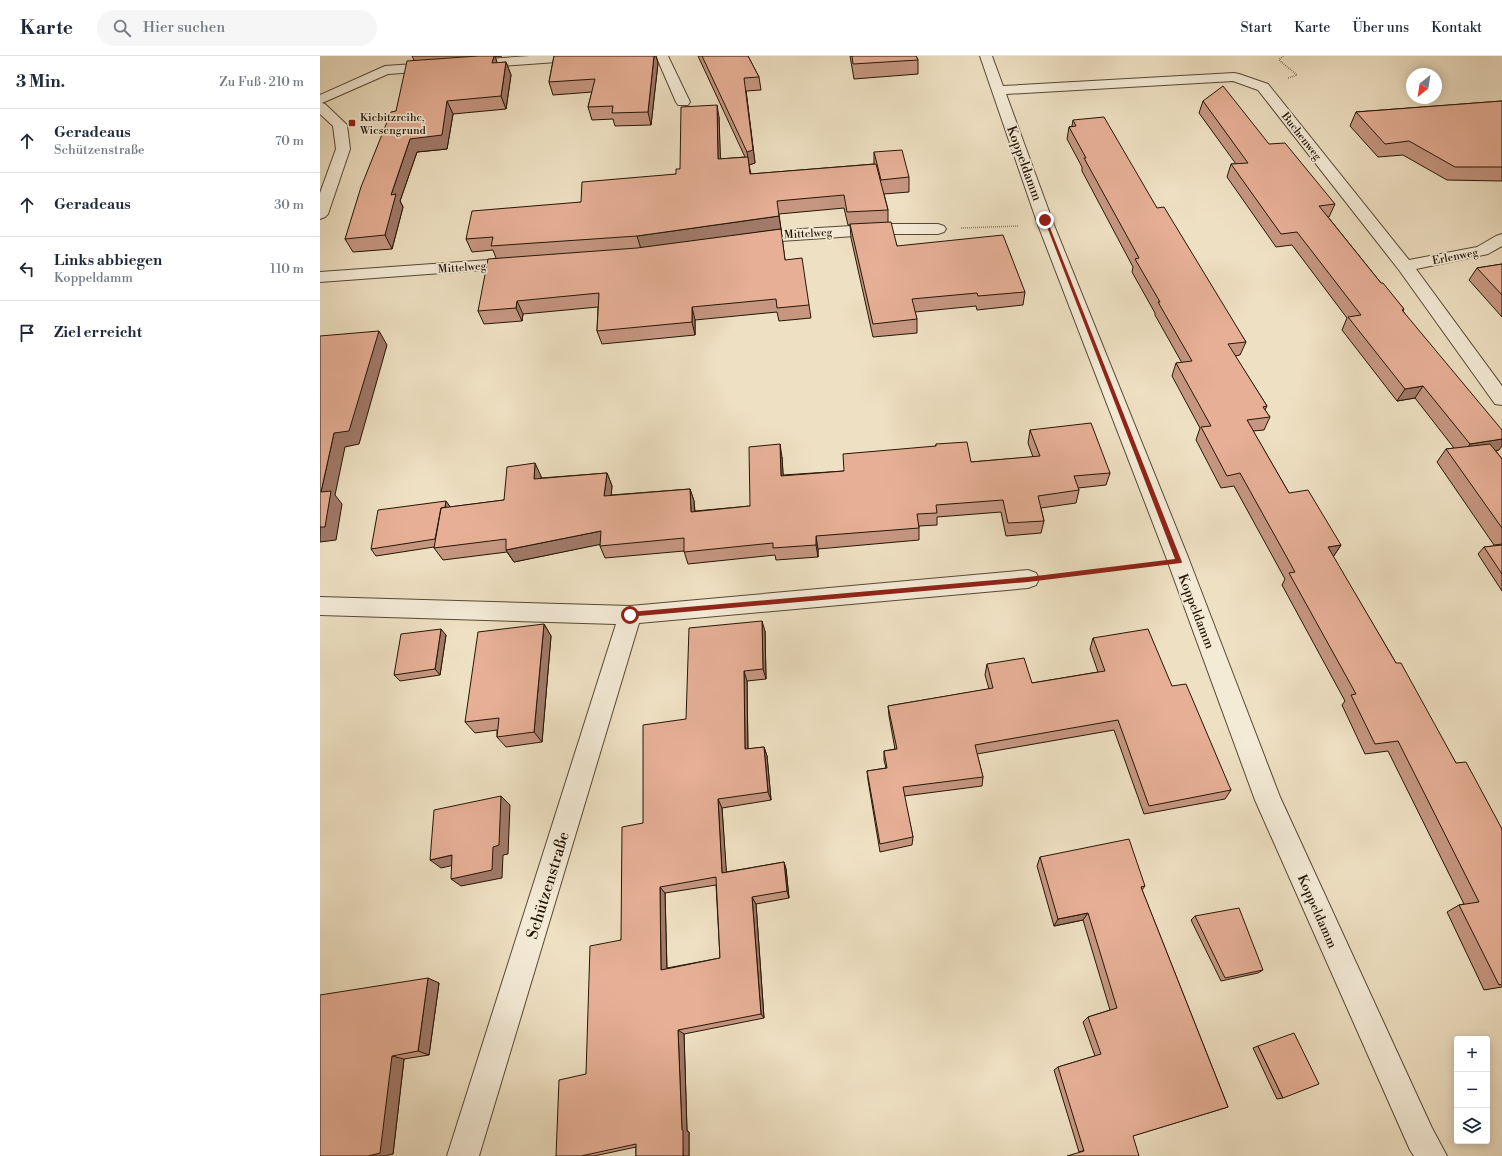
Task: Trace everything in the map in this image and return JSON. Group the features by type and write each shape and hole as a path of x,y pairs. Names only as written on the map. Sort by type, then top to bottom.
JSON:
{"street":[{"path":"385,70 392,56"},
{"path":"320,100 385,70 585,56"},
{"path":"662,56 682,102"},
{"name":"Koppeldamm","path":"986,56 1046,225 1179,562 1268,800 1421,1139 1431,1156"},
{"name":"Buchenweg","path":"998,90 1234,77 1263,86 1405,266 1502,399"},
{"path":"320,108 340,125 343,149 320,214"},
{"name":"Mittelweg","path":"738,240 776,235 884,229 938,229"},
{"name":"Erlenweg","path":"1405,266 1482,252 1502,239"},
{"name":"Mittelweg","path":"320,277 532,262"},
{"path":"320,606 630,615 1028,579"},
{"name":"Schützenstraße","path":"463,1156 630,615"}],"path":[{"path":"938,229 1012,226"},
{"path":"1028,579 1179,562"}],"building":[{"path":"494,56 492,63 506,62 501,96 447,101 442,135 410,139 391,195 396,194 385,235 345,239 361,187 391,112 396,111 407,61"},
{"path":"554,56 654,56 648,112 612,113 613,106 588,107 595,79 549,82"},
{"path":"702,56 748,56 759,77 744,78 753,150 747,152"},
{"path":"852,56 916,56 918,60 853,64"},
{"path":"1223,86 1269,144 1285,143 1335,204 1319,206 1404,309 1402,310 1502,430 1502,439 1470,444 1423,386 1405,389 1348,317 1361,315 1297,232 1281,234 1231,164 1248,163 1203,101"},
{"path":"1502,101 1502,167 1455,167 1409,141 1385,144 1356,112"},
{"path":"717,105 718,159 748,157 750,174 876,164 888,210 847,212 844,195 777,201 779,216 637,236 491,246 493,237 466,239 472,211 581,202 582,182 676,174 676,169 680,169 681,107"},
{"path":"1104,117 1157,208 1164,207 1246,342 1228,344 1267,406 1263,407 1270,417 1247,420 1289,493 1308,490 1341,545 1328,547 1396,663 1401,663 1456,763 1466,762 1502,829 1502,984 1499,985 1459,905 1479,902 1398,741 1375,744 1351,695 1356,694 1289,573 1295,572 1240,473 1227,476 1201,427 1211,426 1176,363 1192,361 1135,259 1139,258 1084,158 1086,158 1069,127 1076,126 1073,120"},
{"path":"902,150 909,177 881,180 874,152"},
{"path":"891,222 897,246 1003,235 1025,292 978,296 977,293 912,299 917,319 873,324 850,224"},
{"path":"781,229 785,260 802,258 809,305 777,308 776,299 692,307 692,322 597,331 599,293 517,301 516,308 478,311 488,259 637,248"},
{"path":"1502,264 1502,295 1477,268"},
{"path":"379,331 349,431 334,433 321,492 331,491 325,527 320,527 320,336"},
{"path":"1091,423 1110,473 1074,476 1079,490 1038,496 1044,521 1008,523 1003,500 936,505 937,513 917,514 919,528 816,536 816,545 773,548 773,543 684,552 684,538 600,546 601,531 506,550 506,539 434,548 441,508 504,500 507,467 535,463 534,479 607,473 604,496 690,489 691,512 750,506 749,447 780,444 781,476 844,471 843,454 936,446 936,444 967,442 971,462 1040,456 1030,430"},
{"path":"1490,444 1502,459 1502,528 1446,449"},
{"path":"446,501 445,507 441,508 435,539 371,549 378,510"},
{"path":"1502,545 1502,574 1484,547"},
{"path":"762,621 763,669 744,671 745,749 764,747 768,792 718,799 722,873 784,862 787,891 752,897 761,1014 678,1030 683,1156 636,1156 636,1144 581,1156 556,1156 559,1080 586,1074 590,946 621,940 622,827 643,823 643,725 686,719 689,628","holes":["716,877 720,958 661,970 660,887"]},
{"path":"544,624 534,732 497,737 499,718 465,722 478,632"},
{"path":"441,629 435,669 394,675 401,634"},
{"path":"1148,629 1172,686 1186,684 1231,790 1149,806 1118,720 975,745 983,777 903,787 913,837 880,844 867,771 887,768 884,751 897,749 888,706 993,688 987,664 1024,658 1032,683 1105,671 1093,638"},
{"path":"501,796 499,845 493,847 492,870 451,879 452,855 430,860 434,810"},
{"path":"1129,839 1145,886 1141,887 1228,1107 1133,1136 1139,1156 1067,1156 1084,1151 1058,1067 1101,1054 1088,1017 1117,1008 1088,913 1058,919 1040,857"},
{"path":"1239,908 1263,970 1225,978 1195,916"},
{"path":"428,978 418,1051 392,1056 380,1153 368,1156 320,1156 320,995"},
{"path":"1294,1033 1319,1084 1283,1098 1258,1046"}],"place":[{"name":"Kiebitzreihe, Wiesengrund","path":"352,123"}],"route":[{"path":"630,615 1028,579 1179,562 1045,220"}]}
